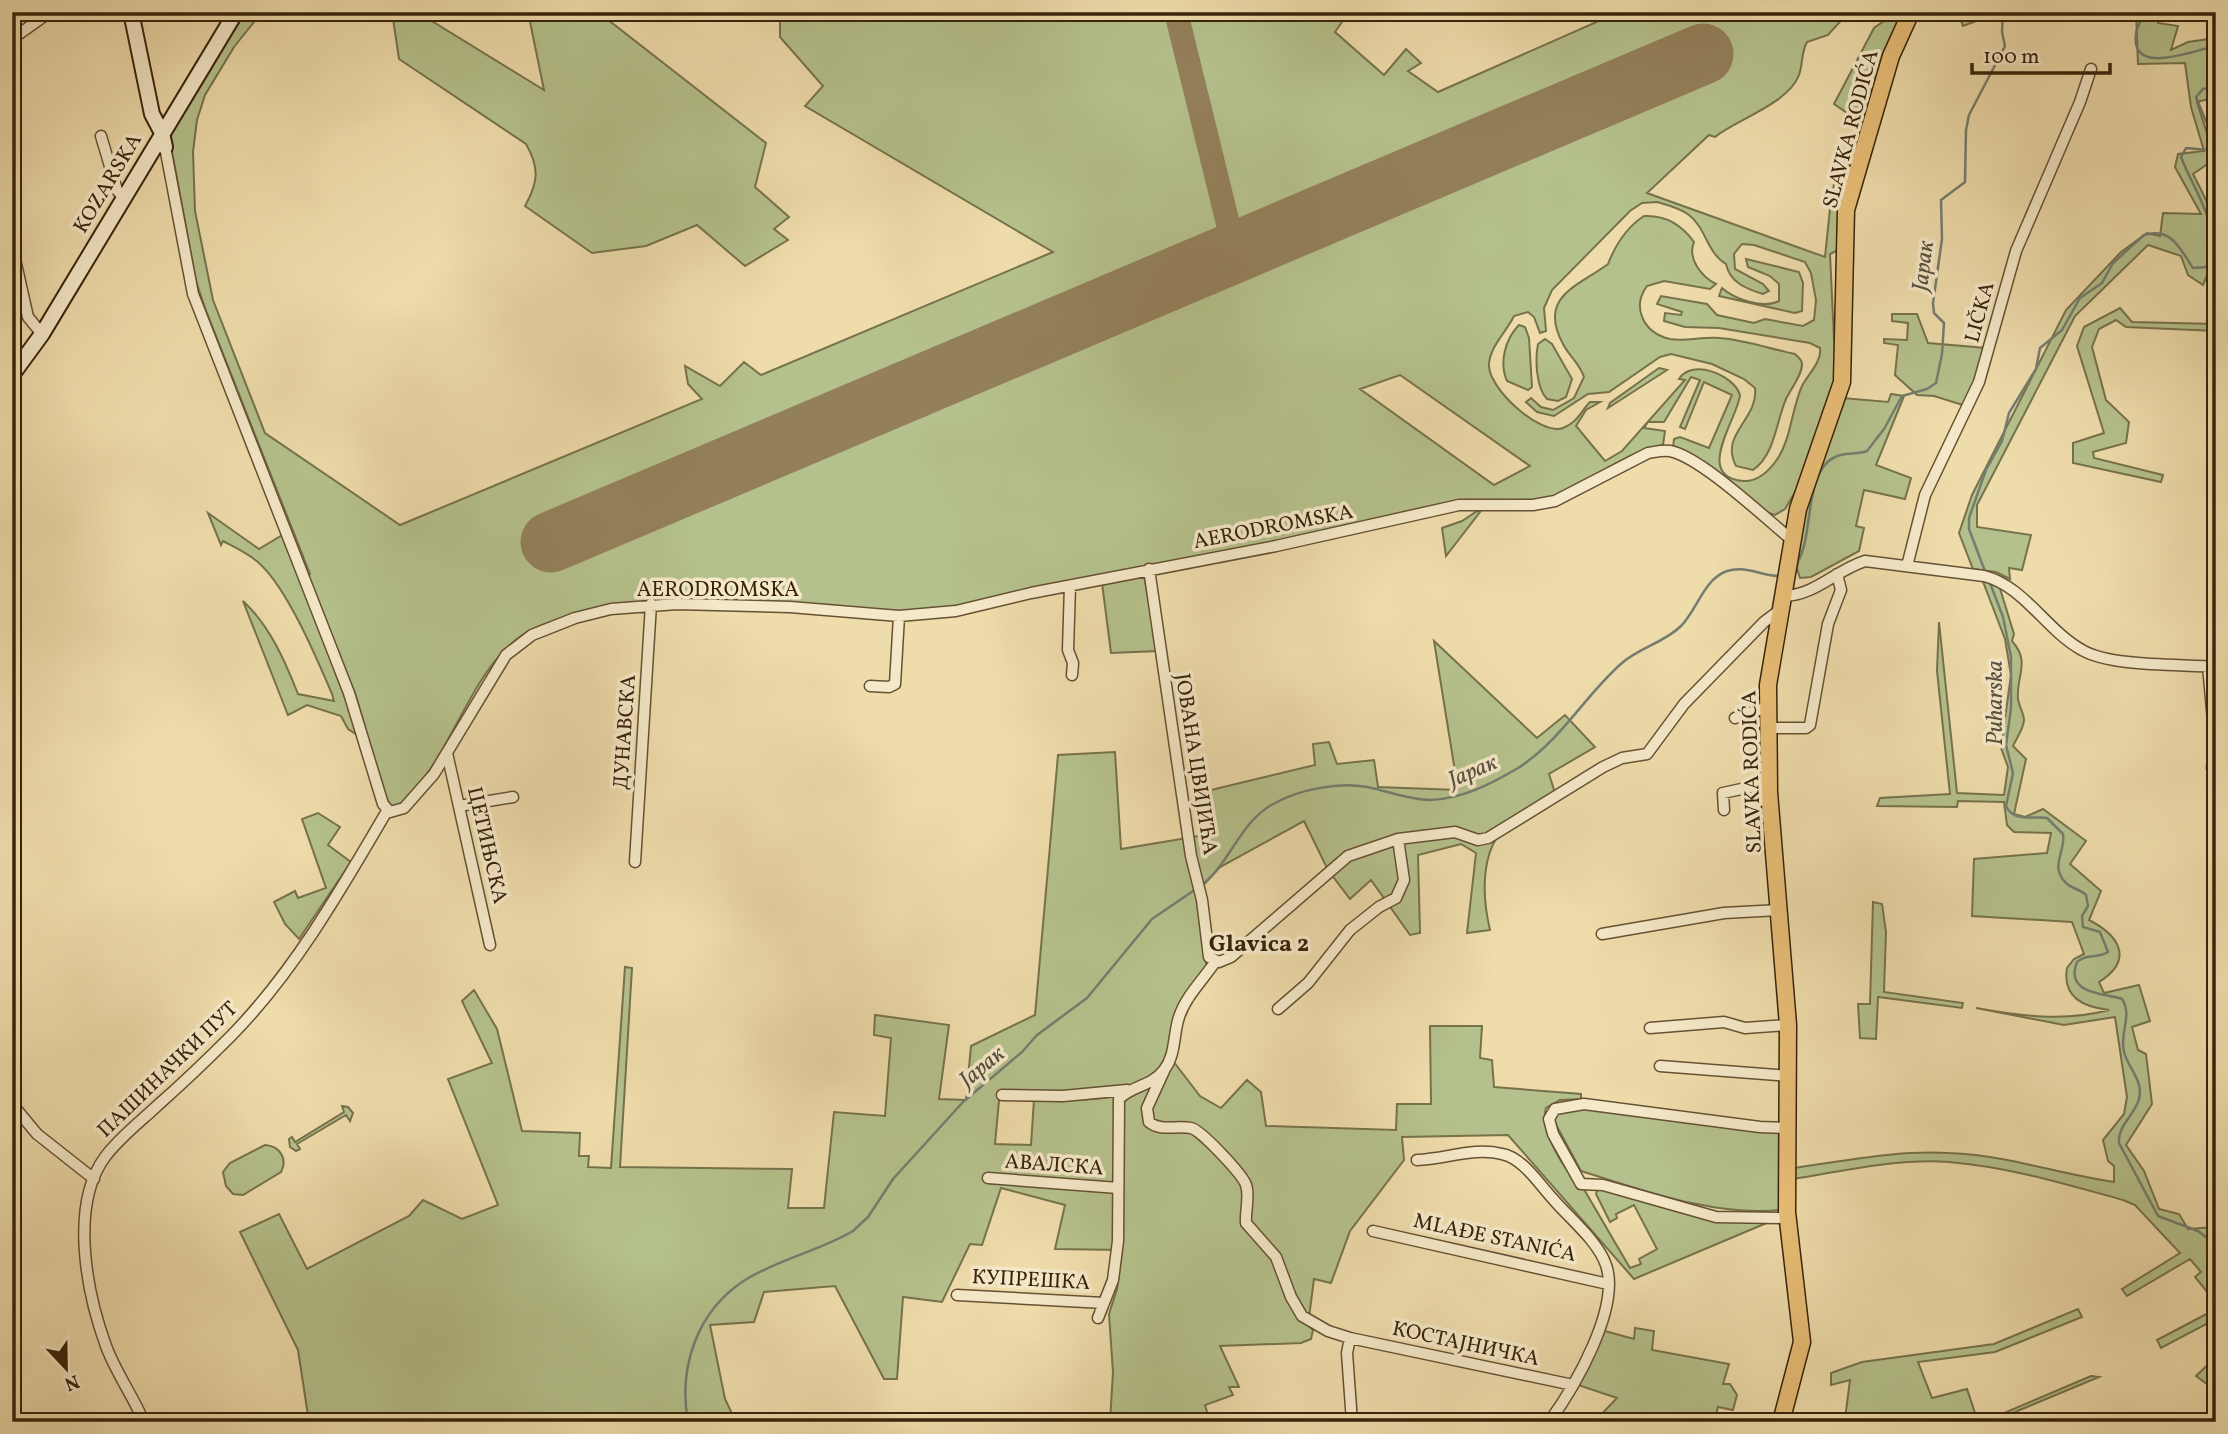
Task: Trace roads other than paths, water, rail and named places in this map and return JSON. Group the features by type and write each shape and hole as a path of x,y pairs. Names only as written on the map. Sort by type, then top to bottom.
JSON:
{"main road":[{"name":"SLAVKA RODIĆA","path":"1781,1422 1802,1342 1787,1217 1788,1025 1769,783 1768,707 1781,603 1798,509 1842,382 1849,200 1891,56 1910,12"}],"street":[{"path":"12,39 50,12"},
{"path":"131,12 152,114 163,140 192,293 349,693 387,811"},
{"name":"KOZARSKA","path":"12,375 42,334 122,197 163,140 236,12"},
{"name":"LIČKA","path":"1907,566 1925,495 1979,382 2016,251 2080,102 2091,69"},
{"path":"102,136 117,190 122,197"},
{"path":"12,247 28,317 42,334"},
{"name":"AERODROMSKA","path":"387,811 396,813 419,793 447,753 489,679 519,643 575,618 611,609 651,604 790,607 899,616 956,611 1149,569 1276,546 1459,505 1533,505 1555,501 1648,453 1659,451 1671,451 1696,463 1792,540"},
{"path":"1002,1095 1063,1097 1127,1090 1152,1082 1164,1071 1172,1055 1183,1007 1215,962 1231,957 1348,856 1398,839 1455,832 1478,840 1488,838 1603,767 1622,758 1647,754 1684,704 1781,603 1865,561 1998,580 2082,650 2102,658 2212,667 2215,743 2211,768"},
{"name":"ЈОВАНА ЦВИЈИЋА","path":"1149,569 1191,856 1202,900 1208,954 1215,962"},
{"path":"1767,728 1806,728 1810,725 1828,624 1841,590 1837,575"},
{"path":"1070,586 1068,650 1073,663 1072,675"},
{"name":"ДУНАВСКА","path":"635,862 651,604"},
{"path":"870,685 889,687 895,684 899,616"},
{"path":"1735,718 1768,707"},
{"name":"ЦЕТИЊСКА","path":"447,753 490,945"},
{"path":"1724,810 1723,793 1769,783"},
{"path":"459,806 513,797"},
{"name":"ПАШИНАЧКИ ПУТ","path":"144,1422 106,1346 92,1298 84,1252 87,1210 94,1179 105,1157 120,1141 231,1036 267,996 387,811"},
{"path":"1278,1009 1308,983 1350,930 1379,907 1396,898 1404,880 1398,839"},
{"path":"1602,934 1724,913 1779,910"},
{"path":"1650,1028 1724,1022 1745,1028 1788,1025"},
{"path":"1660,1066 1789,1076"},
{"name":"КОСТАЈНИЧКА","path":"1164,1071 1147,1108 1149,1122 1159,1127 1184,1127 1202,1132 1247,1186 1246,1223 1276,1257 1291,1297 1302,1316 1328,1331 1350,1338 1573,1385"},
{"path":"1098,1318 1113,1280 1119,1099 1127,1090"},
{"path":"12,1104 37,1134 94,1179"},
{"path":"1786,1128 1584,1104 1555,1109 1549,1119 1553,1134 1581,1184 1603,1185 1716,1217 1787,1217"},
{"path":"1417,1160 1487,1151 1512,1157 1598,1251 1606,1264 1608,1298 1594,1343 1584,1370 1549,1422"},
{"name":"АВАЛСКА","path":"988,1178 1118,1188"},
{"name":"MLAĐE STANIĆA","path":"1373,1231 1608,1284"},
{"name":"КУПРЕШКА","path":"957,1295 1104,1303"},
{"path":"1350,1338 1347,1353 1352,1422"}],"waterway":[{"name":"Јарак","path":"1794,567 1801,556 1813,493 1824,465 1839,455 1867,451 1884,429 1902,396 1927,389 1936,383 1942,354 1944,323 1934,313 1933,303 1942,239 1941,200 1965,182 1966,130 1969,115 2005,46 2002,32 2003,12"},
{"name":"Puharska","path":"2144,12 2136,34 2137,47 2143,55 2167,58 2216,46"},
{"name":"Puharska","path":"1986,574 1969,529 1969,518 1986,470 2002,441 2009,413 2036,369 2040,348 2062,330 2080,298 2102,283 2113,263 2144,235 2154,233 2168,237 2179,247 2193,268 2206,267 2211,252 2210,224 2181,157 2186,148 2208,150 2211,146 2209,129 2196,97 2203,89 2216,87"},
{"name":"Јарак","path":"1202,885 1221,865 1253,820 1275,803 1296,794 1332,786 1356,786 1430,800 1465,794 1497,780 1518,768 1547,745 1622,663 1681,626 1719,575 1741,569 1779,576"},
{"name":"Puharska","path":"1990,583 2003,617 2011,657 2011,708 2006,745 2013,773 2006,806 2018,816 2047,818 2063,834 2058,865 2061,877 2071,887 2086,895 2088,906 2082,916 2083,927 2100,932 2108,952 2077,962 2076,981 2089,991 2122,999 2125,1005 2124,1052 2138,1080 2140,1092 2137,1105 2123,1126 2119,1143 2158,1216 2198,1231 2207,1238 2216,1285"},
{"name":"Јарак","path":"688,1422 686,1381 689,1361 703,1324 728,1293 758,1273 853,1231 868,1217 893,1179 963,1102 1022,1052 1037,1035 1087,998 1152,919 1196,889"},
{"name":"Puharska","path":"2216,1356 2216,1367"},
{"name":"Puharska","path":"2210,1422 2216,1412"}],"district":[{"name":"Glavica 2","path":"1259,943"}]}
